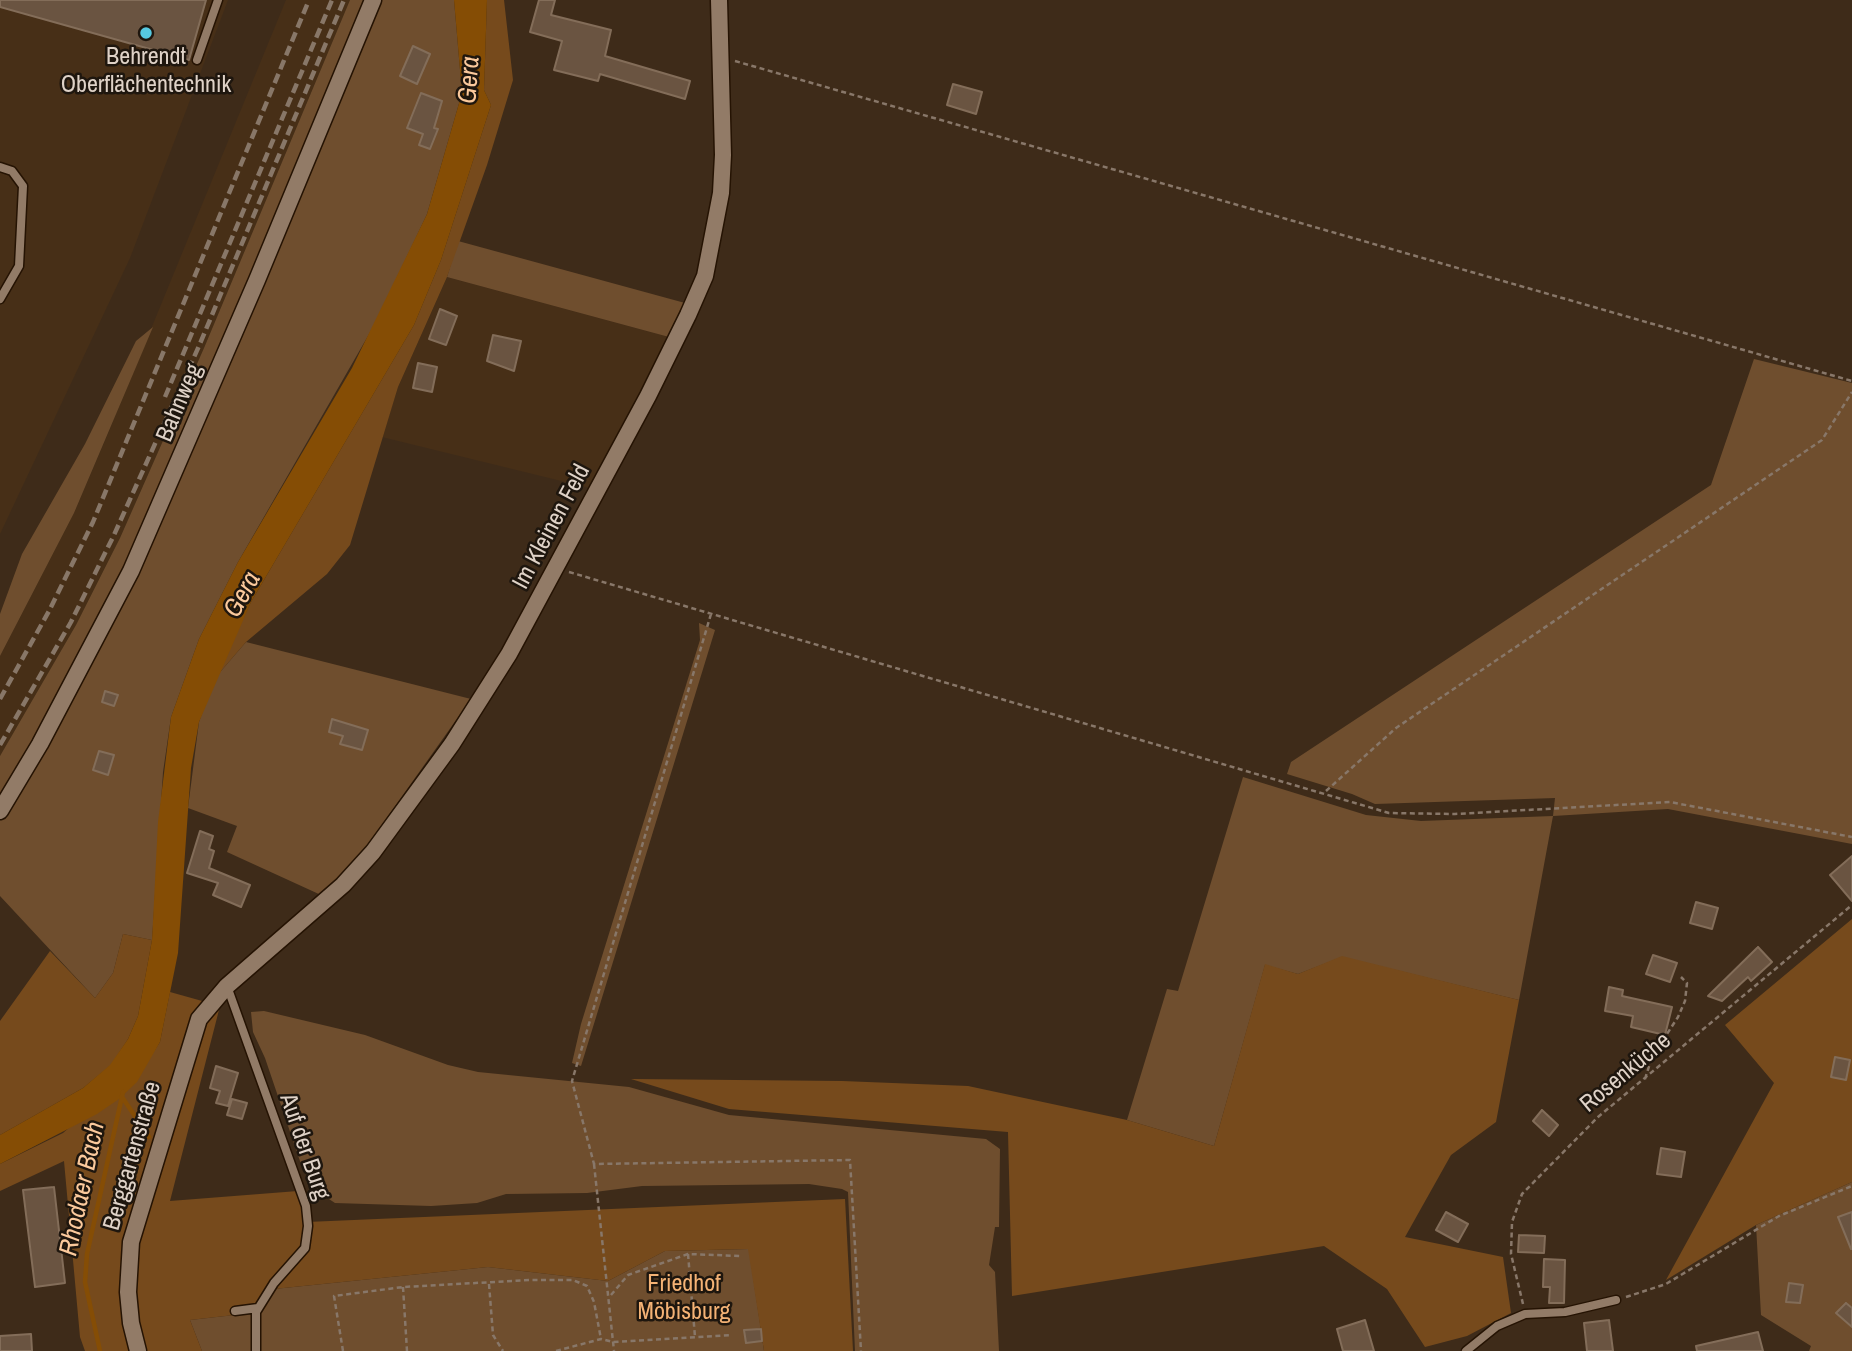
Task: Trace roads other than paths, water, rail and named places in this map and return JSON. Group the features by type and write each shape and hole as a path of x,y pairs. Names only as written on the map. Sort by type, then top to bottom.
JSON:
{"street":[{"name":"Bahnweg","path":"0,811 40,744 131,571 373,0"},
{"name":"Im Kleinen Feld","path":"227,986 343,886 373,852 482,698 649,396 705,276 721,193 719,0"},
{"name":"Berggartenstraße","path":"138,1351 131,1323 128,1292 131,1242 199,1019 227,986"}],"lane":[{"path":"197,60 218,0"},
{"path":"0,167 12,172 23,186 19,266 0,299"},
{"name":"Auf der Burg","path":"227,986 306,1206 308,1226 305,1248 274,1283 258,1308"},
{"path":"1466,1351 1497,1326 1525,1314 1565,1312 1616,1300"},
{"path":"235,1311 258,1308 256,1351"}],"water":[{"name":"Gera","path":"454,0 487,0 484,90 491,105 441,260 414,325 251,602 199,722 191,768 178,953 160,1042 137,1082 119,1099 97,1114 0,1164 0,1135 83,1088 110,1065 128,1039 138,1016 152,940 158,822 171,717 199,639 238,562 352,368 427,214 462,93"}],"waterway":[{"name":"Rhodaer Bach","path":"100,1351 85,1282 87,1254 123,1092"},
{"path":"122,1097 149,1137"}],"railway":[{"path":"0,699 49,611 93,522 309,0"},
{"path":"165,397 332,0"},
{"path":"0,745 71,622 114,535 199,346 344,0"}],"place":[{"name":"Behrendt Oberflächentechnik","path":"146,33"}],"park label":[{"name":"Friedhof Möbisburg","path":"684,1299"}]}
